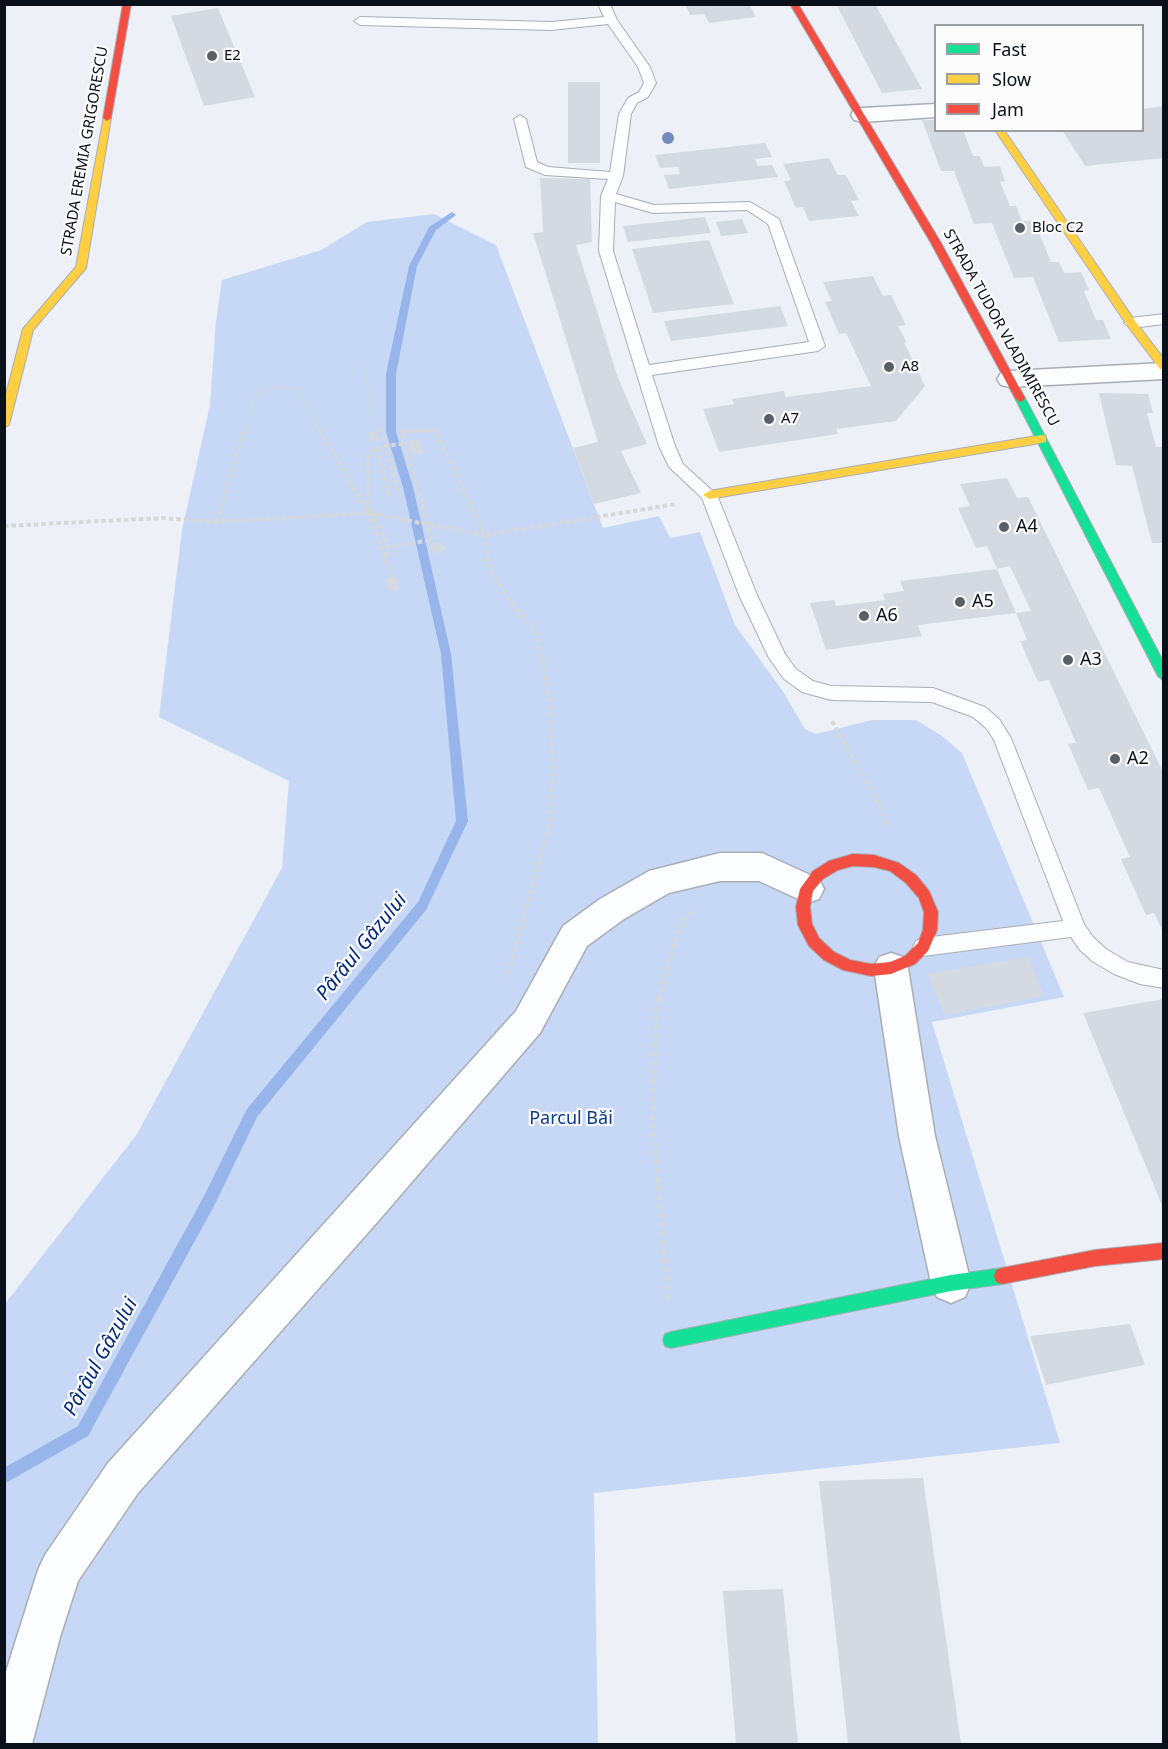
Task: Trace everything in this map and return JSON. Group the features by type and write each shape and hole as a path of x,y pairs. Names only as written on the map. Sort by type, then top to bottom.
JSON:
{"street":[{"name":"STRADA EREMIA GRIGORESCU","path":"4,425 28,329 81,268 127,4"},
{"name":"STRADA TUDOR VLADIMIRESCU","path":"794,4 936,243 1042,439 1164,676"},
{"path":"862,115 934,110"},
{"path":"1000,132 1131,323 1164,367"},
{"path":"1010,379 1164,371"},
{"path":"709,497 1042,439"},
{"path":"853,860 874,861 894,867 903,874 911,879 924,895 931,912 930,930 923,947 910,960 891,968 871,970 848,966 829,956 814,942 805,925 803,906 807,889 818,875 834,865 853,860"},
{"path":"9,1744 38,1637 60,1570 123,1478 367,1206 528,1022 575,936 612,909 662,881 720,867 762,867 807,889"},
{"path":"891,968 917,1137 951,1283"},
{"path":"671,1340 951,1283 1005,1276 1095,1258 1164,1251"}],"lane":[{"path":"360,21 551,26 607,12 645,67 650,83 644,94 632,101 625,114 616,176 608,196 606,251 667,446 677,467 709,497 748,595 778,658 790,674 807,687 831,693 933,695 979,712 993,724 1002,738 1076,928 1093,949 1121,968 1140,975 1164,979"},
{"path":"520,119 531,164 545,171 616,176"},
{"path":"608,196 653,209 750,206 774,222 818,346 643,371"},
{"path":"1131,323 1164,319"},
{"path":"923,947 1076,928"}],"path":[{"path":"365,366 370,413 380,424 399,497"},
{"path":"217,522 253,399 273,387 295,388 369,513 381,528 388,547 386,561"},
{"path":"388,547 432,540 401,431 435,430 485,535 489,565 505,596 537,634 550,702 553,769 550,822 504,989"},
{"path":"393,574 369,513 368,454 376,448 405,443"},
{"path":"376,448 390,498"},
{"path":"4,526 162,518 217,522 369,513 485,535 709,497"},
{"path":"831,693 832,721 875,797 901,859 903,874"},
{"path":"671,1340 653,1121 656,1009 678,931 720,867"}],"green space":[{"name":"Parcul Băi","path":"434,214 496,245 603,528 659,516 670,538 700,532 735,625 784,693 805,729 816,734 872,720 916,720 942,736 962,753 1064,997 932,1022 1060,1443 594,1493 598,1744 5,1744 4,1305 137,1134 282,868 289,781 159,717 182,530 210,405 216,321 222,280 321,250 367,222"}],"building":[{"path":"685,4 749,4 756,17 709,23 704,14 690,15"},
{"path":"836,4 875,4 922,89 882,93"},
{"name":"E2","path":"218,8 255,97 204,106 171,16"},
{"path":"568,82 600,82 600,163 568,163"},
{"path":"1164,106 1164,158 1085,166 1063,132 1144,132 1144,109"},
{"name":"Bloc C2","path":"922,120 934,120 934,132 964,132 973,156 980,156 984,167 1000,166 1005,181 1000,182 1010,206 1016,206 1022,221 1042,220 1048,232 1039,233 1051,262 1059,262 1064,273 1081,272 1089,290 1084,291 1096,320 1103,320 1111,339 1059,342 1033,277 1014,278 992,223 974,224 954,171 941,171"},
{"path":"765,143 772,157 755,159 758,166 772,165 778,177 669,189 664,175 680,174 678,167 660,168 655,155"},
{"path":"829,158 838,175 846,175 859,200 851,201 859,216 809,221 803,207 796,208 784,181 791,180 783,164"},
{"path":"540,178 590,179 592,242 576,245 618,378 647,444 621,451 641,493 594,504 573,448 598,442 533,233 543,232"},
{"path":"705,217 711,233 628,242 623,226"},
{"path":"742,219 748,233 721,236 716,222"},
{"path":"709,240 734,304 653,313 632,249"},
{"path":"873,276 883,296 891,295 906,325 898,326 925,386 896,421 836,429 838,434 719,452 703,409 734,404 732,399 784,391 786,397 871,386 846,333 839,334 825,302 832,301 823,282"},
{"path":"780,306 788,326 671,341 664,321"},
{"path":"1099,393 1148,394 1153,413 1147,413 1156,447 1164,447 1164,543 1152,543 1132,466 1116,465"},
{"path":"376,431 379,441 370,442 368,432"},
{"path":"419,438 423,453 412,455 408,441"},
{"path":"1007,478 1017,498 1028,497 1164,774 1164,934 1154,913 1146,915 1121,859 1130,857 1099,788 1088,790 1068,744 1076,743 1049,680 1038,682 1020,641 1027,640 1016,613 1031,611 1010,566 997,569 987,546 976,548 958,508 970,506 960,484"},
{"path":"432,543 441,543 446,547 441,552 433,553 429,549"},
{"path":"997,569 1016,613 918,625 922,636 826,650 810,603 834,600 836,606 885,600 883,594 904,591 900,581"},
{"path":"396,576 399,589 389,591 386,578"},
{"path":"1028,957 1044,996 945,1015 927,974"},
{"path":"1164,999 1164,1208 1163,1208 1083,1013"},
{"path":"1130,1324 1145,1365 1046,1385 1030,1336"},
{"path":"923,1478 961,1744 848,1744 819,1481"},
{"path":"783,1589 798,1744 736,1744 723,1591"}],"waterway":[{"name":"Pârâul Gâzului","path":"4,1477 83,1431 209,1201 252,1113 422,906 462,821 446,654 408,487 391,432 391,374 413,266 432,229 452,215"}],"traffic: fast":[{"path":"1020,398 1164,676"},
{"path":"671,1340 951,1283 1002,1276"}],"traffic: slow":[{"path":"4,425 28,329 81,268 107,118"},
{"path":"1000,132 1131,323 1164,367"},
{"path":"709,495 1042,439"}],"traffic: jam":[{"path":"107,118 127,4"},
{"path":"794,4 936,243 1020,398"},
{"path":"853,860 874,861 894,867 911,879 924,895 931,912 930,930 923,947 910,960 891,968 871,970 848,966 829,956 814,942 805,925 803,907 807,889 818,875 834,865 853,860"},
{"path":"1002,1276 1095,1258 1164,1251"}],"place":[{"name":"E2","path":"212,56"},
{"name":"Bloc C2","path":"1020,228"},
{"name":"A8","path":"889,367"},
{"name":"A7","path":"769,419"},
{"name":"A4","path":"1004,527"},
{"name":"A5","path":"960,602"},
{"name":"A6","path":"864,616"},
{"name":"A3","path":"1068,660"},
{"name":"A2","path":"1115,759"}]}
